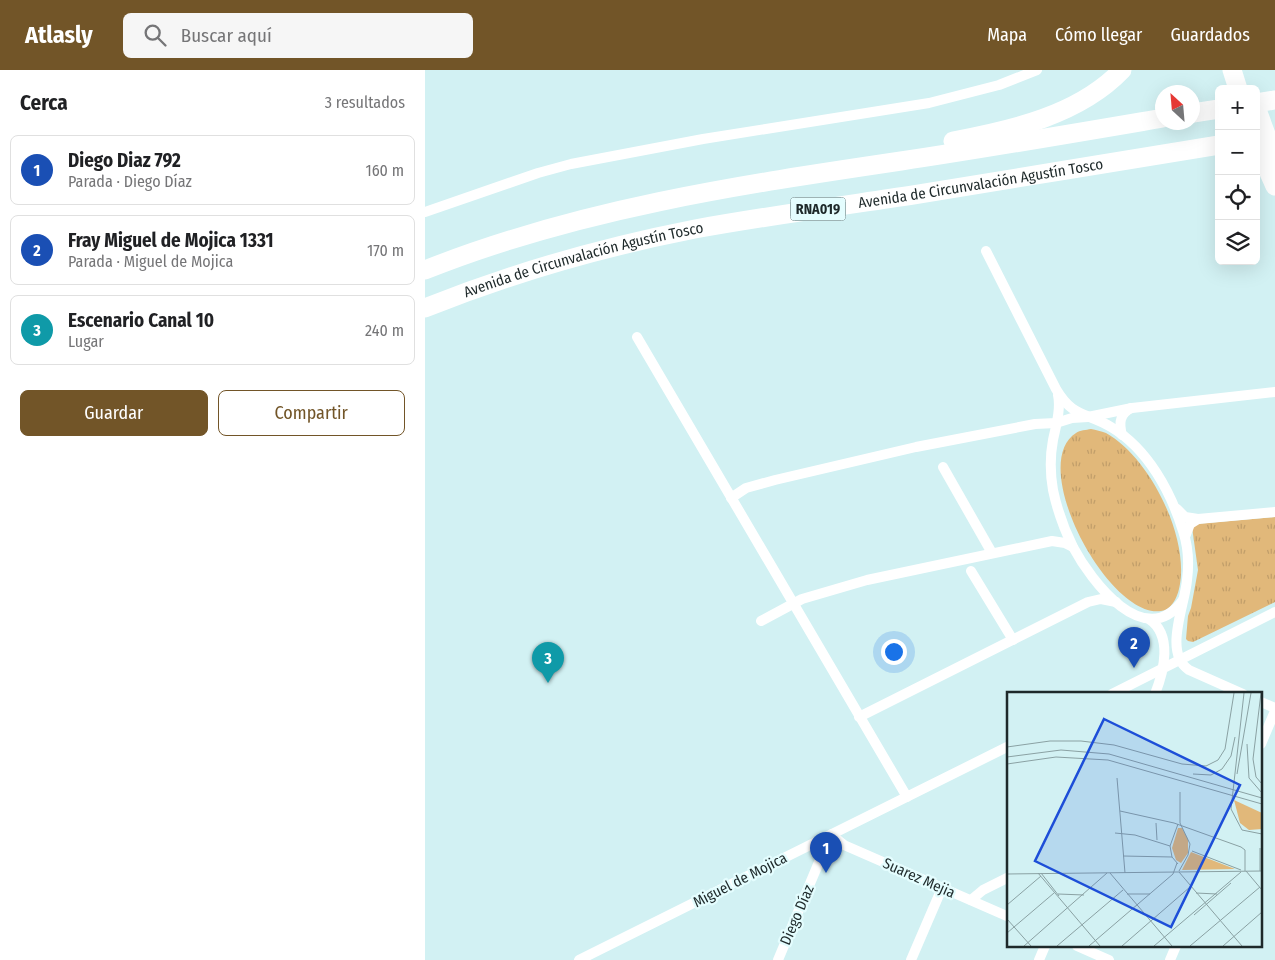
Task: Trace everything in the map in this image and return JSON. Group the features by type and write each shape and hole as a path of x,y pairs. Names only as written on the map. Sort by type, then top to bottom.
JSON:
{"highway":[{"path":"761,182 827,161 963,139 1029,123 1085,99 1105,86 1122,70"},
{"path":"1260,102 1275,100"},
{"path":"1200,112 1215,110"},
{"name":"RNA019","path":"425,270 510,240 602,213 688,195 1155,119"},
{"path":"1260,129 1265,157 1275,186"},
{"path":"1260,138 1275,136"},
{"name":"Avenida de Circunvalación Agustín Tosco","path":"425,308 543,266 609,248 693,230 1215,146"},
{"path":"1265,157 1275,146"}],"street":[{"path":"425,212 538,172 571,164 703,139 929,103 999,85 1037,70"},
{"path":"986,251 1066,405 1111,427 1122,435 1152,467 1167,490 1185,538 1187,551 1187,580 1177,640 1179,660 1189,670 1238,692"},
{"path":"637,337 907,797"},
{"path":"1057,389 1059,401 1053,443 1051,477 1062,521 1073,547 1091,576 1102,589 1116,602 1137,615 1149,619 1161,619 1178,607 1183,599"},
{"path":"731,498 746,488 775,480 916,447 1132,408 1275,392"},
{"path":"1122,435 1120,421 1122,415 1132,408"},
{"path":"1035,424 1041,425 1047,430 1053,443"},
{"path":"943,467 992,553"},
{"path":"1174,507 1185,517 1198,519 1275,512"},
{"path":"1185,538 1190,524 1198,519"},
{"path":"1052,541 1057,538 1062,530 1062,521"},
{"path":"761,621 810,596 867,580 1052,541 1065,543 1073,547"},
{"path":"971,571 1013,640"},
{"path":"1088,602 1095,592 1091,576"},
{"path":"859,717 1088,602 1101,599 1116,602"},
{"path":"1116,692 1275,612"},
{"path":"1149,619 1158,627 1164,640 1162,669 1156,692"},
{"path":"1263,703 1275,709 1263,739"},
{"name":"Miguel de Mojica","path":"579,960 1007,747"},
{"name":"Suarez Mejia","path":"832,834 844,845 1007,916"},
{"name":"Diego Díaz","path":"778,960 819,862 821,854 819,840"},
{"path":"971,900 983,890 1007,878"},
{"path":"911,960 942,888"},
{"path":"1039,960 1044,948"},
{"path":"1082,948 1109,960"},
{"path":"1170,960 1175,948"}],"green space":[{"path":"1091,429 1106,433 1122,445 1138,461 1152,480 1173,524 1179,547 1181,569 1177,596 1171,606 1165,610 1140,607 1119,591 1098,567 1080,537 1067,505 1061,475 1063,450 1076,433"},
{"path":"1275,517 1275,602 1193,642 1188,641 1186,639 1188,616 1198,570 1192,527 1196,524"}],"place":[{"name":"Fray Miguel de Mojica 1331","path":"1134,668"},
{"name":"Escenario Canal 10","path":"548,683"},
{"name":"Diego Diaz 792","path":"826,873"}]}
